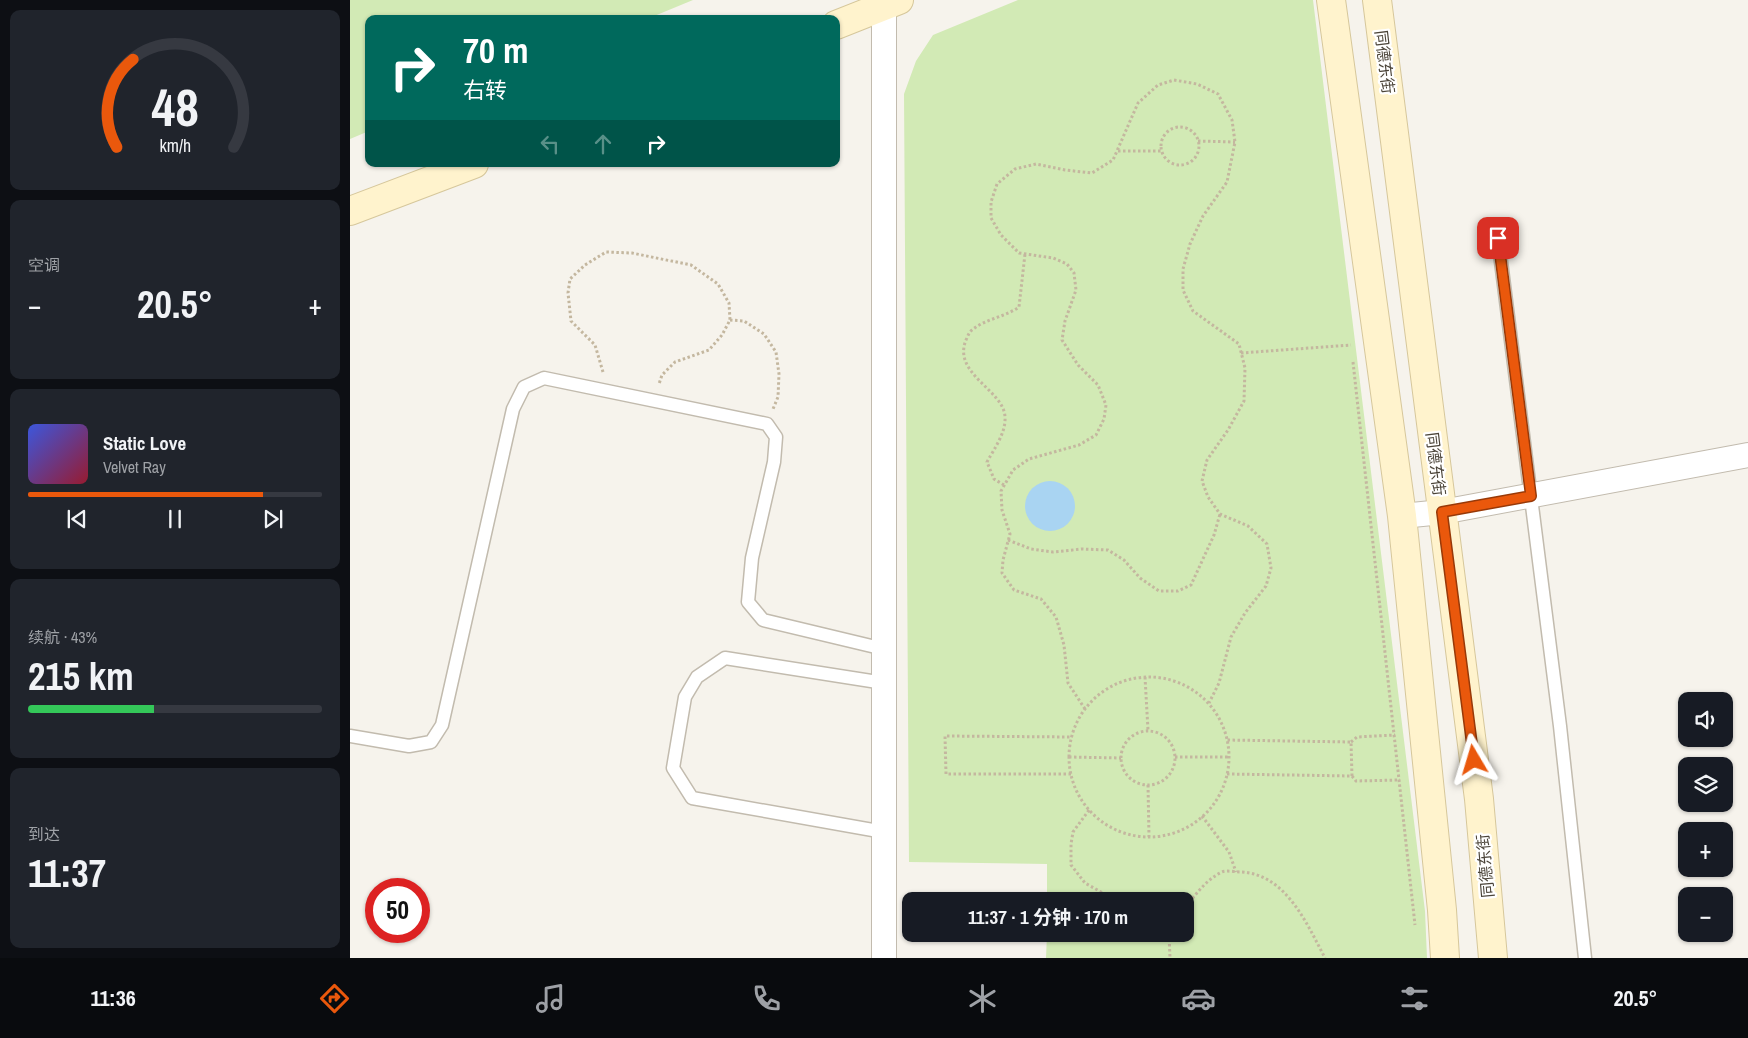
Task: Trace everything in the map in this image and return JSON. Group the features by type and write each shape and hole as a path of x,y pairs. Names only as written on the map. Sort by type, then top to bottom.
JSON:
{"main road":[{"path":"1331,0 1402,516 1442,910 1445,958"},
{"name":"同德东街","path":"1377,0 1479,799 1493,958"},
{"path":"840,23 892,3"},
{"path":"350,211 466,167"}],"street":[{"path":"884,958 884,649 892,3"},
{"path":"1402,516 1442,512 1748,455"}],"lane":[{"path":"1498,238 1560,726 1585,958"},
{"path":"350,736 409,746 431,742 442,725 513,409 524,386 544,378 767,424 776,437 774,462 752,558 748,602 763,620 884,649"},
{"path":"884,683 726,658 697,677 685,697 673,768 692,798 884,832"}],"path":[{"path":"1085,709 1068,683 1064,645 1056,617 1041,599 1014,590 1002,573 1003,560 1010,534 1002,510 1001,491 1013,470 1029,459 1079,445 1096,435 1104,419 1106,405 1098,385 1078,365 1062,340 1076,290 1074,274 1067,264 1060,261 1019,253 1001,235 991,218 991,202 997,184 1015,169 1036,164 1092,173 1113,160 1138,103 1158,85 1174,80 1197,84 1218,94 1232,120 1235,142 1227,182 1203,216 1190,244 1183,269 1184,290 1193,311 1239,344 1245,368 1244,401 1228,430 1207,460 1202,481 1208,497 1220,514 1248,526 1267,544 1271,568 1266,586 1245,613 1231,637 1219,683 1209,703"},
{"path":"1179,127 1187,129 1194,134 1198,141 1195,157 1180,165 1172,163 1165,158 1161,151 1161,142 1164,135 1171,129 1179,127"},
{"path":"1198,141 1235,142"},
{"path":"1118,151 1161,151"},
{"path":"604,390 603,369 595,345 571,320 568,293 570,279 585,264 606,252 632,253 691,265 718,284 729,303 730,320 722,335 709,350 675,362 662,375 653,400"},
{"path":"1004,486 994,479 987,462 1004,429 1005,415 996,398 975,377 966,362 963,347 970,331 983,323 1009,314 1019,307 1025,254"},
{"path":"730,320 744,321 764,334 776,352 779,374 778,397 767,424"},
{"path":"1241,353 1351,345 1415,928"},
{"path":"1008,540 1031,549 1053,552 1082,549 1108,550 1124,560 1140,578 1158,591 1178,591 1191,585 1214,535 1220,514"},
{"path":"1145,676 1148,730"},
{"path":"1145,676 1166,678 1182,683 1209,703 1218,716 1227,740 1229,757 1225,782 1218,797 1196,822 1166,835 1149,837 1132,835 1116,830 1102,822 1089,810 1079,797 1071,774 1069,757 1072,737 1080,716 1102,692 1116,683 1132,678 1145,676"},
{"path":"1148,730 1166,737 1172,744 1175,757 1171,771 1166,779 1148,785 1130,779 1124,771 1121,758 1124,744 1130,737 1138,732 1148,730"},
{"path":"1227,740 1351,742 1357,737 1395,735"},
{"path":"1071,774 946,774 945,736 1072,737"},
{"path":"1351,742 1352,776 1356,781 1400,780"},
{"path":"1069,757 1121,758"},
{"path":"1175,757 1229,757"},
{"path":"1227,774 1352,776"},
{"path":"1148,785 1149,837"},
{"path":"1089,810 1073,832 1071,865 1085,883 1102,892"},
{"path":"1202,816 1229,852 1236,872"},
{"path":"1194,896 1203,885 1224,871 1248,872 1274,883 1300,912 1325,958"},
{"path":"1169,942 1170,958"}],"green space":[{"path":"350,0 693,0 657,15 365,15 365,133 350,139"},
{"path":"1018,0 1313,0 1425,911 1427,958 1046,958 1047,942 1194,942 1194,892 1047,892 1047,864 909,862 904,94 916,61 933,35"}],"water":[{"path":"1045,481 1055,481 1068,488 1075,501 1075,511 1068,524 1055,531 1045,531 1036,527 1029,520 1025,511 1025,501 1029,492 1036,485"}],"route":[{"path":"1474,760 1442,512 1531,496 1498,238"}]}
